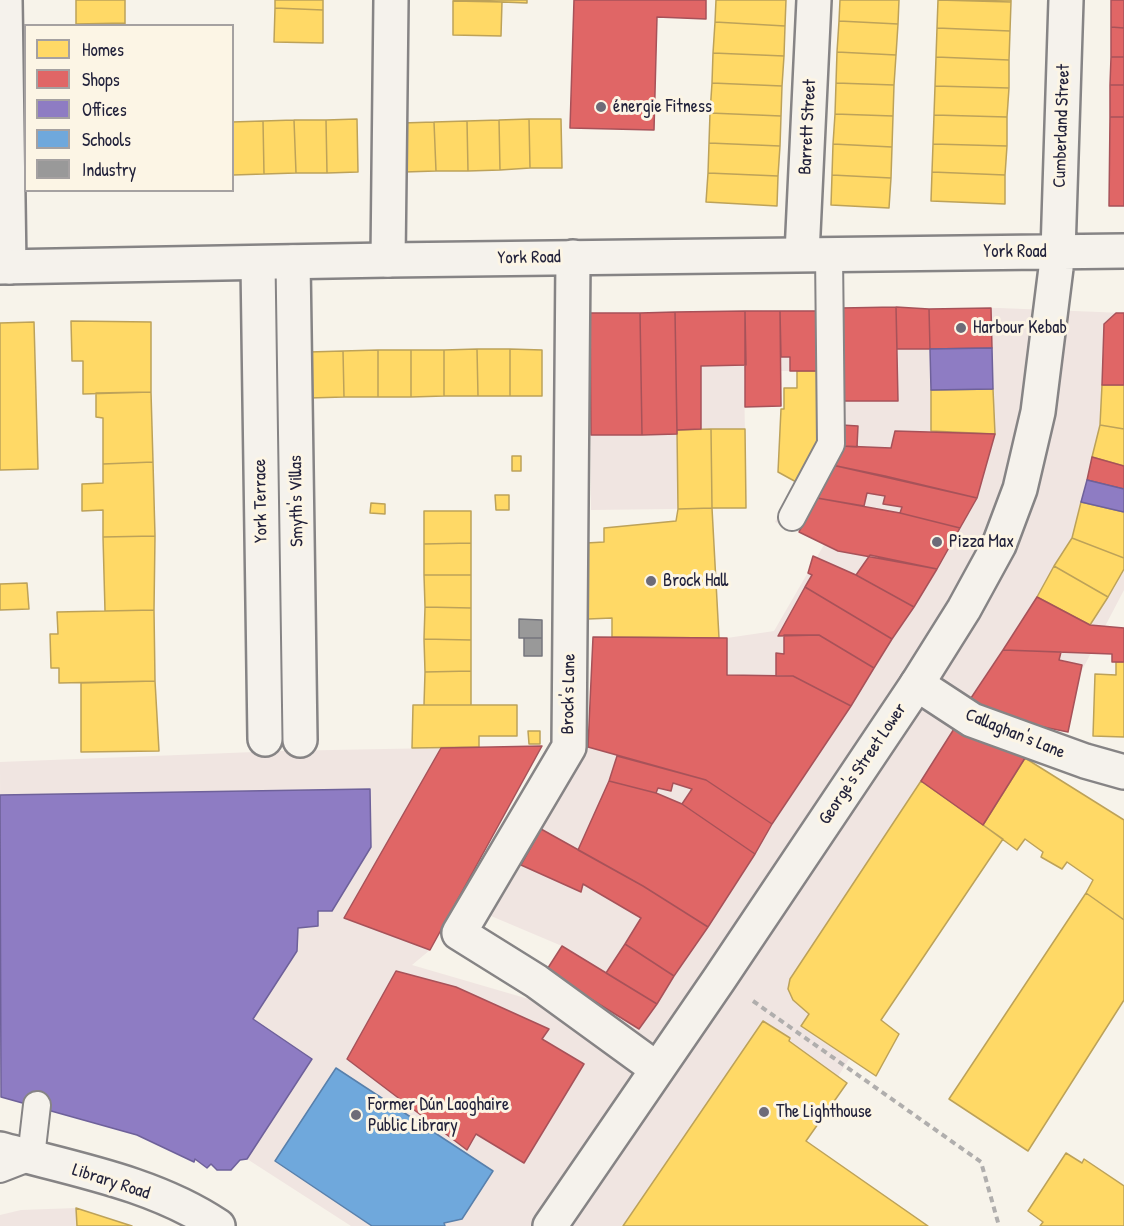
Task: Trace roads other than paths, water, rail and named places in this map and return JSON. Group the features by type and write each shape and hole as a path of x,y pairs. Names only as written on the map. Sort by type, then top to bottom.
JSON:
{"street":[{"path":"4,267 5,0"},
{"path":"388,260 391,0"},
{"name":"Barrett Street","path":"814,0 815,254"},
{"name":"Cumberland Street","path":"1058,252 1066,0"},
{"name":"York Road","path":"4,267 573,257 1124,251"},
{"name":"George's Street Lower","path":"550,1226 917,684 964,609 999,545 1020,489 1038,412 1058,252"},
{"name":"Brock's Lane","path":"573,257 569,747 459,933 536,981 657,1069"},
{"name":"Smyth's Villas","path":"293,262 300,740"},
{"name":"York Terrace","path":"258,263 265,739"},
{"name":"Callaghan's Lane","path":"917,684 972,720 1085,761 1124,772"},
{"name":"Library Road","path":"15,1153 114,1179 201,1215 218,1226"}],"lane":[{"path":"792,517 831,444 815,254"},
{"path":"0,1168 15,1153 37,1105"}],"place":[{"name":"énergie Fitness","path":"601,107"},
{"name":"Harbour Kebab","path":"961,328"},
{"name":"Pizza Max","path":"937,542"},
{"name":"Brock Hall","path":"651,581"},
{"name":"The Lighthouse","path":"764,1112"},
{"name":"Former Dún Laoghaire Public Library","path":"356,1115"}]}
